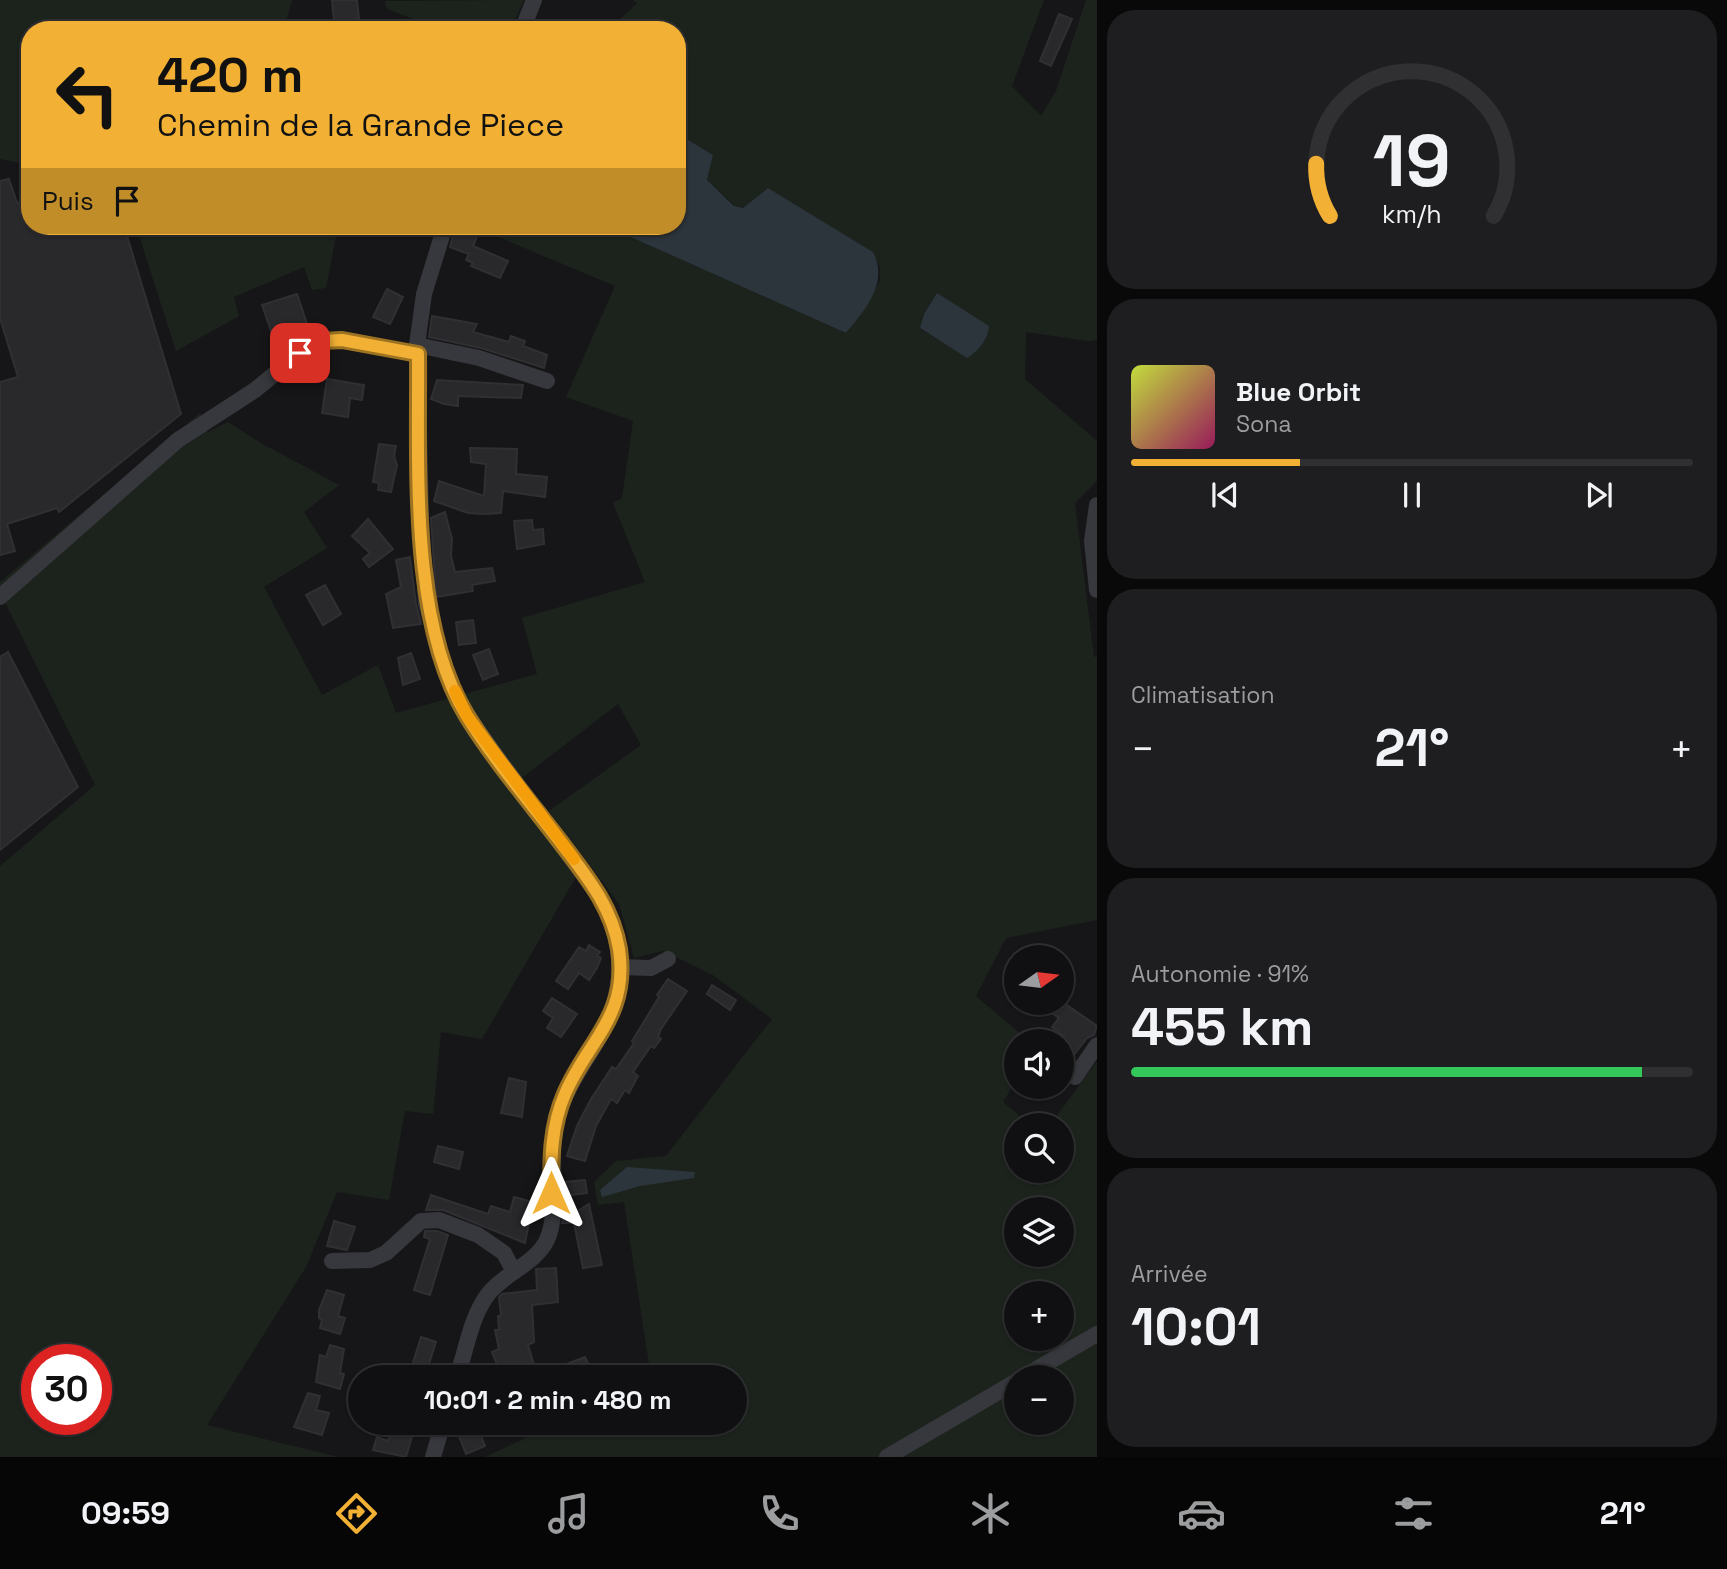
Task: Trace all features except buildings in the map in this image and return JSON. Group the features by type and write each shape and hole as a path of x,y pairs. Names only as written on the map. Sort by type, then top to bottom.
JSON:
{"street":[{"path":"526,21 534,0"},
{"path":"441,235 424,294 417,350 426,603 446,674 467,716 604,903 617,938 620,967 613,1010 604,1031 569,1087 557,1118 551,1157 553,1210 548,1237 535,1256 498,1284 484,1300 461,1365"},
{"path":"0,597 177,440 255,390 300,353 323,341 342,340 479,358 547,381"},
{"path":"1097,505 1092,541 1097,590"},
{"path":"620,967 651,968 667,959"},
{"path":"1075,1077 1097,1045"},
{"path":"332,1261 370,1261 386,1253 421,1221 439,1220 478,1235 504,1253 514,1272"},
{"path":"1044,1365 1097,1334"},
{"path":"887,1457 1004,1389"},
{"path":"433,1457 439,1435"}],"shaded area":[{"path":"0,0 292,0 286,21 21,21 21,163 0,159"},
{"path":"524,0 515,21 418,21 387,9 385,1"},
{"path":"633,0 1044,0 1012,86 1041,116 1056,91 1086,0 1097,0 1097,340 1026,332 1025,379 1097,441 1097,481 1075,503 1094,657 1097,656 1097,920 1006,938 976,996 1015,1029 1004,1029 1003,1102 1016,1113 1004,1113 1004,1183 1074,1183 1074,1113 1059,1113 1069,1099 1074,1099 1074,1092 1097,1061 1097,1457 485,1457 532,1435 747,1435 747,1365 649,1365 624,1202 598,1205 594,1182 616,1161 666,1156 772,1019 713,975 663,951 634,958 619,904 549,811 641,745 618,704 510,787 577,875 482,1039 441,1032 433,1114 405,1111 389,1200 337,1192 306,1267 207,1425 339,1457 0,1457 0,866 95,785 0,592 0,582 200,413 208,432 228,422 339,485 304,512 327,548 264,587 322,695 378,665 396,713 537,674 522,618 645,582 613,503 622,498 633,421 566,397 615,286 493,235 626,235 846,333 860,316 880,280 880,267 873,252 768,188 743,208 735,206 707,180 713,155 686,138 686,21 618,21 637,3","holes":["937,293 978,349 967,357 920,329 924,314"]},
{"path":"686,138 713,155 707,180 734,206 743,208 768,188 873,252 877,263 877,284 868,305 846,333 626,235 686,235"},
{"path":"139,235 336,235 326,288 312,290 304,267 234,297 239,316 176,351"},
{"path":"937,293 989,326 982,345 967,358 920,328 924,314"},
{"path":"627,1167 695,1172 694,1178 640,1186 602,1197 600,1190"}],"slow traffic":[{"path":"455,691 467,716 574,859"}],"route":[{"path":"300,353 323,341 342,340 418,354 421,520 426,603 446,674 467,716 593,884 612,920 619,953 618,994 604,1031 569,1087 557,1118 551,1157 551,1193"}]}
